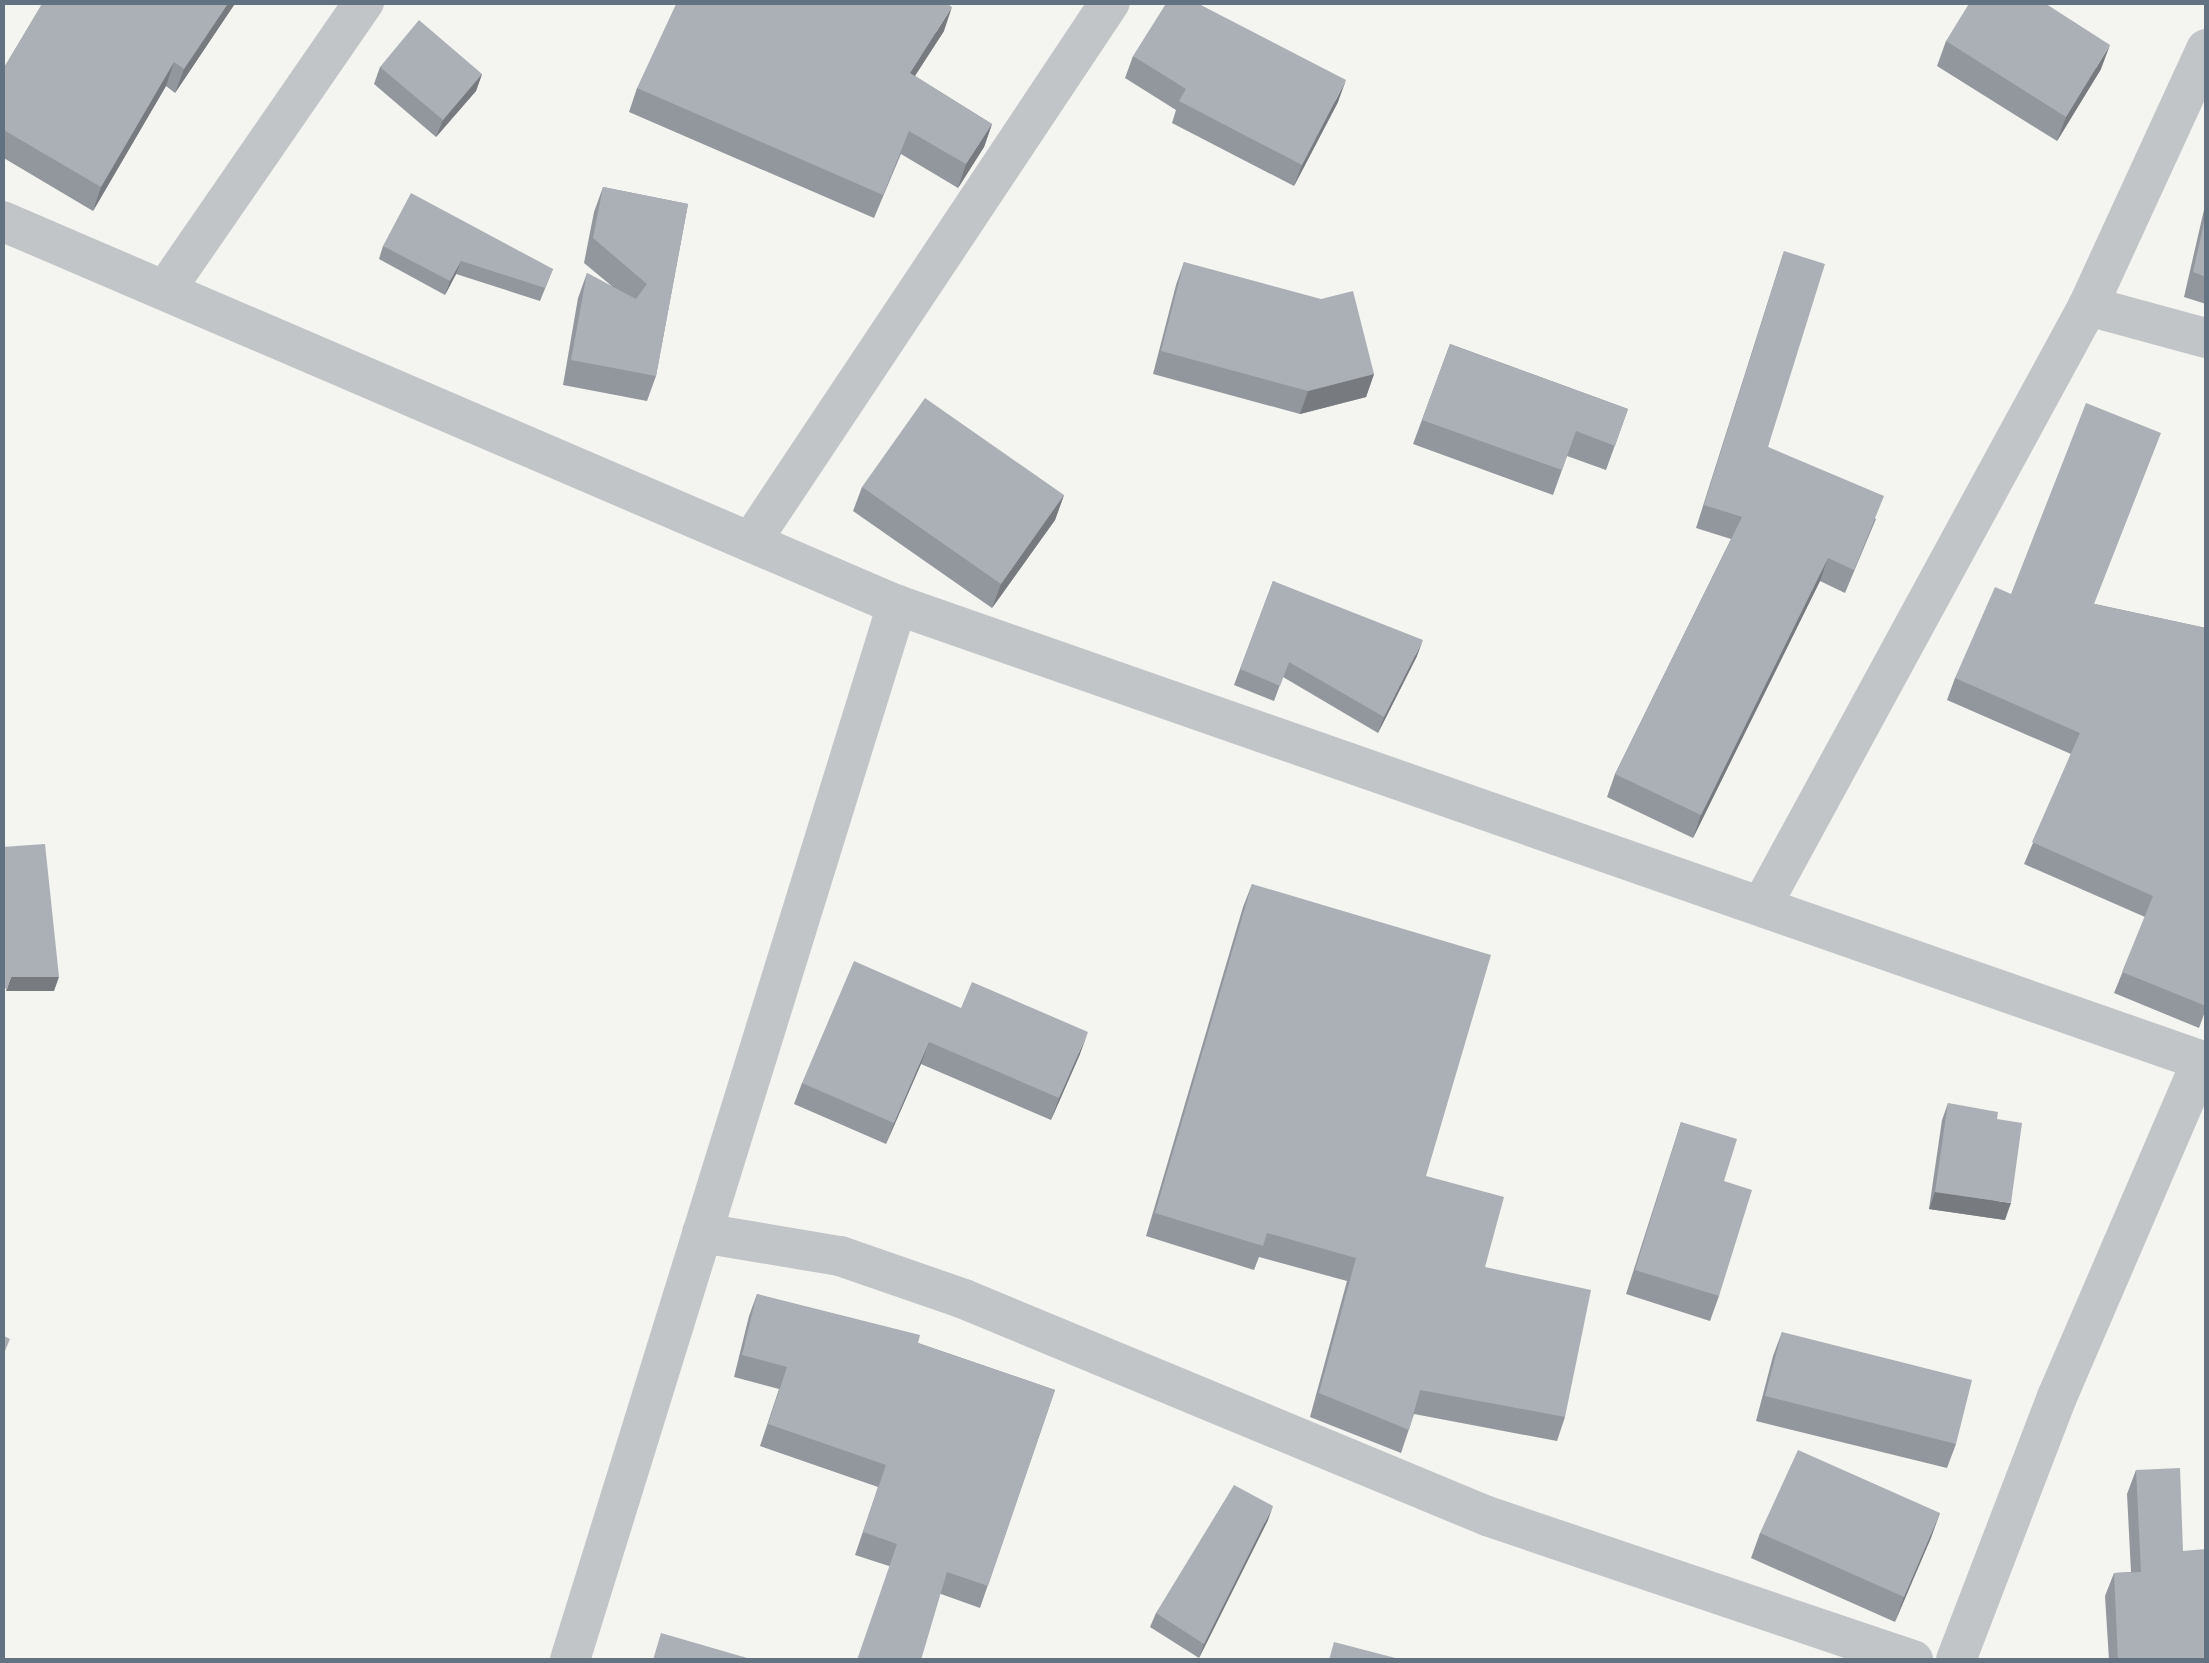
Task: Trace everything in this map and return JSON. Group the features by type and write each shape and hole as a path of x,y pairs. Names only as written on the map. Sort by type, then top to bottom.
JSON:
{"street":[{"path":"166,289 364,2"},
{"path":"752,540 1110,2"},
{"path":"1762,905 2088,306 2206,50"},
{"path":"2,222 897,604 2204,1061 1956,1660"},
{"path":"2088,306 2206,338"},
{"path":"570,1660 897,604"},
{"path":"702,1233 840,1256 964,1299 1487,1516 1913,1660"}],"building":[{"path":"43,2 229,2 184,69 174,62 101,187 2,129 2,71"},
{"path":"677,2 945,2 952,7 910,73 992,124 966,164 909,131 883,195 637,88"},
{"path":"1167,2 1195,2 1346,80 1302,165 1179,101 1186,89 1133,56"},
{"path":"1970,2 2043,2 2110,45 2066,117 1946,41"},
{"path":"419,20 482,74 443,120 380,67"},
{"path":"603,187 688,204 656,376 571,360 587,273 636,299 647,284 593,238"},
{"path":"411,193 553,269 545,288 461,261 450,281 383,246"},
{"path":"2206,214 2206,277 2193,272"},
{"path":"1784,251 1825,264 1768,447 1884,496 1854,570 1828,558 1701,815 1615,774 1742,517 1704,505"},
{"path":"1184,262 1321,299 1353,291 1374,374 1308,391 1161,351"},
{"path":"1450,344 1628,409 1615,446 1576,431 1562,470 1422,420"},
{"path":"925,398 1064,495 1001,584 862,487"},
{"path":"2086,403 2161,433 2094,604 2206,628 2206,1006 2122,972 2153,896 2032,842 2080,733 1955,678 1995,587 2011,594"},
{"path":"1273,581 1423,640 1384,717 1289,662 1280,686 1240,669"},
{"path":"45,844 59,977 11,977 7,989 2,987 2,847"},
{"path":"1252,884 1491,955 1426,1176 1504,1197 1485,1267 1591,1290 1565,1417 1420,1390 1409,1430 1319,1393 1356,1258 1267,1233 1263,1246 1155,1213"},
{"path":"854,961 961,1008 972,982 1088,1032 1059,1098 929,1042 894,1123 802,1083"},
{"path":"1948,1103 1998,1112 1997,1119 2022,1123 2011,1203 1935,1192"},
{"path":"1681,1122 1737,1139 1724,1181 1752,1190 1719,1296 1635,1270"},
{"path":"757,1294 920,1335 918,1343 1055,1390 988,1586 947,1572 921,1660 857,1660 897,1544 863,1532 886,1465 768,1424 787,1367 742,1355"},
{"path":"1782,1332 1972,1380 1956,1444 1765,1396"},
{"path":"2,1335 10,1339 2,1358"},
{"path":"1798,1450 1940,1513 1904,1597 1760,1533"},
{"path":"2180,1468 2183,1551 2206,1549 2206,1660 2118,1660 2114,1573 2141,1572 2136,1470"},
{"path":"1234,1485 1273,1506 1204,1644 1156,1613"},
{"path":"661,1633 754,1660 653,1660"},
{"path":"1334,1642 1403,1660 1329,1660"}]}
